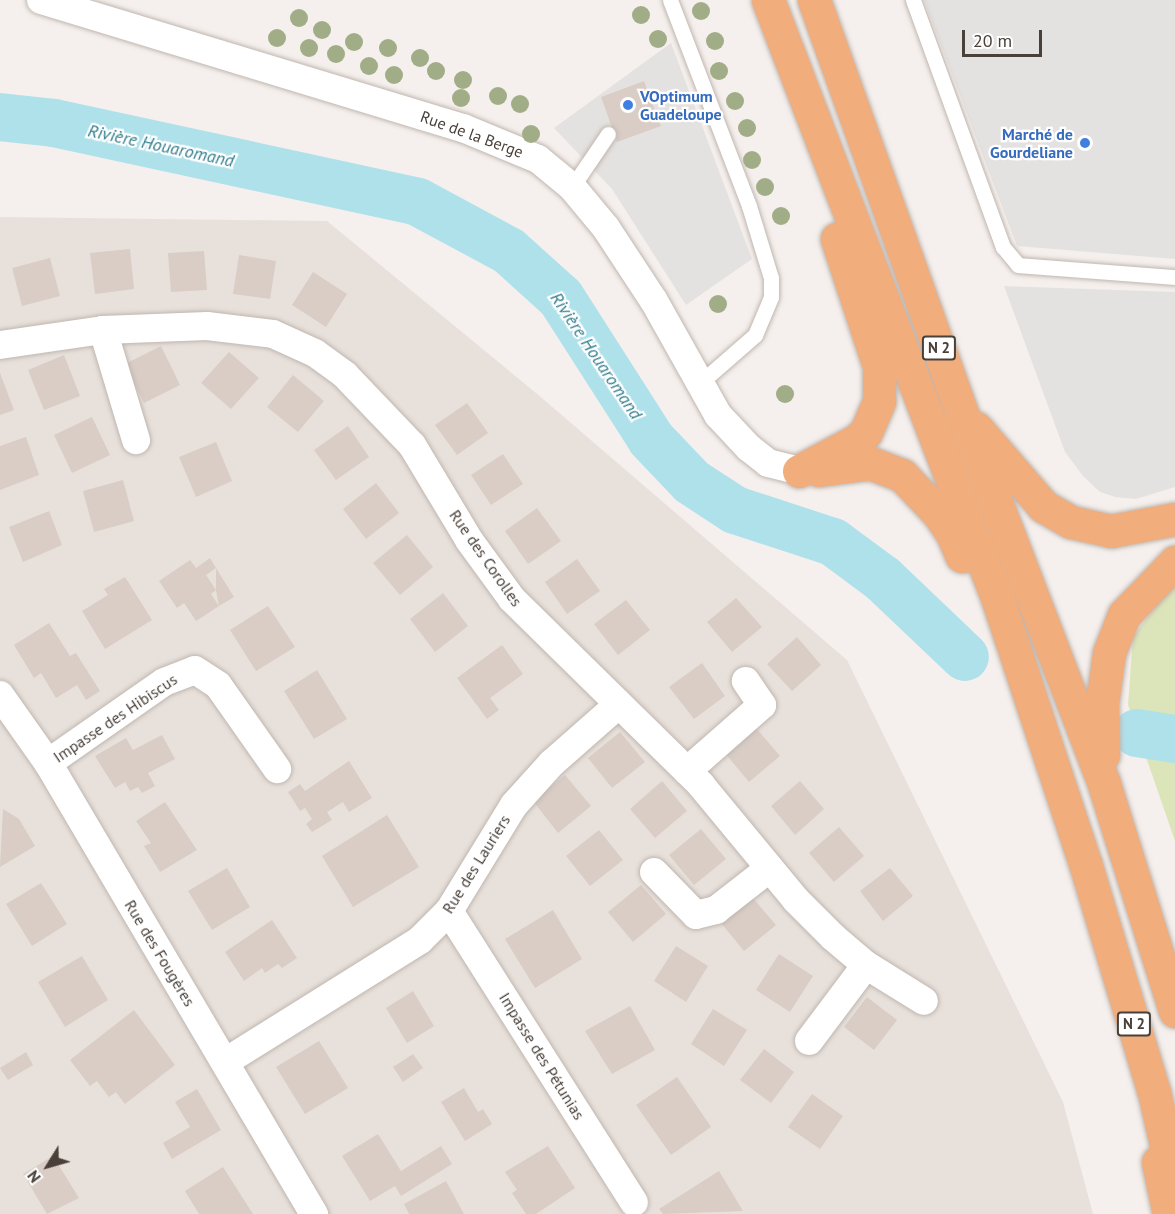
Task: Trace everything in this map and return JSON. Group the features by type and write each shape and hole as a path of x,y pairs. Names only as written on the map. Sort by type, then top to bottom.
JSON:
{"highway":[{"path":"761,0 879,366 879,401 866,432 842,450 799,471"},
{"name":"N 2","path":"768,0 993,588 1086,866 1154,1092 1175,1184"},
{"name":"N 2","path":"814,0 961,411 1104,784 1175,1011"},
{"path":"961,411 1043,506 1071,522 1111,531 1175,519"},
{"path":"799,471 870,463 893,471 916,488 952,533 996,648 1049,751"},
{"path":"1104,784 1102,704 1109,653 1124,615 1175,562"},
{"path":"1086,866 1168,1214"}],"street":[{"name":"Rue de la Berge","path":"40,0 463,128 538,159 572,187 606,228 654,301 718,415 749,448 768,463 799,471"},
{"name":"Rue des Corolles","path":"0,345 103,330 207,326 273,334 315,353 345,375 412,445 469,540 512,599 687,771 796,900 867,965 924,1001"},
{"path":"103,330 136,440"},
{"name":"Impasse des Hibiscus","path":"48,763 164,682 195,670 218,685 277,769"},
{"path":"687,771 762,705 747,681"},
{"name":"Rue des Fougères","path":"0,695 48,763 314,1214"},
{"name":"Rue des Lauriers","path":"225,1062 379,969 420,940 449,910 514,805 552,763 619,704"},
{"path":"654,872 696,915 716,910 770,868"},
{"name":"Impasse des Pétunias","path":"449,910 634,1202"},
{"path":"810,1041 867,965"}],"lane":[{"path":"670,0 749,206 771,278 771,297 755,335 700,383"},
{"path":"913,0 1004,248 1018,265 1175,277"},
{"path":"572,187 608,134"}],"shaded area":[{"path":"924,0 1175,0 1175,259 1017,246"},
{"path":"671,43 752,259 686,305 612,189 554,128"},
{"path":"0,217 327,221 536,393 847,660 1063,1102 1093,1214 0,1214"},
{"path":"1004,286 1175,292 1175,487 1136,499 1115,497 1100,492 1083,476 1065,452"}],"green space":[{"path":"1175,580 1175,841 1128,705 1133,637"}],"building":[{"name":"VOptimum Guadeloupe","path":"644,81 661,126 617,142 601,97"},
{"path":"130,249 134,289 95,294 90,253"},
{"path":"204,251 207,290 171,292 168,253"},
{"path":"239,255 276,261 270,299 233,294"},
{"path":"50,258 60,296 22,306 12,268"},
{"path":"313,272 347,294 326,327 292,305"},
{"path":"161,346 180,385 144,403 125,364"},
{"path":"229,352 259,378 231,409 201,383"},
{"path":"64,355 80,396 44,410 28,370"},
{"path":"0,373 14,410 0,415"},
{"path":"293,375 324,401 298,432 267,407"},
{"path":"467,403 488,433 457,455 435,425"},
{"path":"92,417 110,455 72,473 54,435"},
{"path":"348,426 369,457 336,480 314,450"},
{"path":"26,437 39,475 0,490 0,446"},
{"path":"216,442 232,481 196,497 179,457"},
{"path":"503,454 523,484 491,505 471,475"},
{"path":"123,480 134,521 94,532 83,491"},
{"path":"376,483 399,513 366,539 343,509"},
{"path":"537,508 561,541 528,564 505,531"},
{"path":"49,511 62,545 23,562 9,527"},
{"path":"407,535 433,567 400,595 373,563"},
{"path":"210,558 216,568 206,575 216,590 211,594 219,606 196,621 184,603 177,608 159,581 190,560 196,568"},
{"path":"577,559 600,591 567,614 545,582"},
{"path":"216,568 234,597 219,606 216,590"},
{"path":"125,577 152,620 105,649 82,611 108,595 104,589"},
{"path":"443,593 468,626 435,652 410,619"},
{"path":"736,598 762,627 732,652 707,622"},
{"path":"626,600 650,630 618,655 594,624"},
{"path":"268,606 295,647 256,671 230,630"},
{"path":"49,623 70,656 76,653 100,691 86,700 77,685 56,698 41,673 34,678 14,645"},
{"path":"797,637 821,665 792,691 767,664"},
{"path":"502,645 523,674 490,698 499,710 487,719 457,678"},
{"path":"702,663 725,696 694,719 669,687"},
{"path":"317,670 347,719 314,739 284,691"},
{"path":"756,728 780,756 749,782 725,753"},
{"path":"620,732 645,762 612,788 588,758"},
{"path":"162,735 175,759 148,773 155,786 142,793 138,787 130,791 125,782 115,788 95,756 126,738 133,750"},
{"path":"349,761 372,798 349,812 343,802 327,812 332,820 312,832 306,824 312,819 305,808 300,811 288,792 300,784 305,791"},
{"path":"565,775 591,806 558,833 533,801"},
{"path":"662,781 687,811 655,838 630,809"},
{"path":"800,781 824,809 795,835 771,806"},
{"path":"165,802 197,850 160,872 144,846 151,843 136,821"},
{"path":"3,809 19,819 35,846 0,867"},
{"path":"387,815 419,867 353,907 322,856"},
{"path":"839,827 864,856 834,882 809,853"},
{"path":"701,829 726,859 694,885 669,855"},
{"path":"599,830 623,860 590,886 566,856"},
{"path":"227,868 250,907 212,930 188,891"},
{"path":"890,868 913,896 883,921 860,891"},
{"path":"41,883 67,924 32,946 6,904"},
{"path":"641,885 666,914 633,942 608,912"},
{"path":"752,897 776,925 744,951 721,923"},
{"path":"553,910 582,959 535,988 505,939"},
{"path":"272,920 297,958 282,968 278,964 265,973 262,968 244,981 225,952"},
{"path":"676,946 708,966 686,1002 654,981"},
{"path":"779,954 813,976 790,1012 756,990"},
{"path":"82,956 108,1000 65,1027 38,982"},
{"path":"413,991 434,1026 407,1043 386,1008"},
{"path":"867,997 897,1020 874,1050 844,1027"},
{"path":"630,1006 655,1050 612,1074 585,1031"},
{"path":"713,1009 747,1030 724,1066 691,1044"},
{"path":"134,1010 175,1065 125,1104 116,1092 109,1097 97,1081 90,1086 70,1060"},
{"path":"319,1041 348,1088 305,1114 276,1067"},
{"path":"764,1049 794,1072 771,1103 740,1080"},
{"path":"26,1052 33,1065 8,1080 0,1068"},
{"path":"413,1054 423,1068 403,1082 393,1067"},
{"path":"677,1077 711,1127 671,1155 636,1105"},
{"path":"464,1088 478,1112 483,1109 492,1124 465,1141 441,1102"},
{"path":"197,1089 221,1130 172,1159 163,1143 190,1127 175,1102"},
{"path":"812,1094 843,1116 820,1149 788,1127"},
{"path":"378,1134 401,1171 441,1146 452,1164 401,1196 395,1186 370,1201 342,1156"},
{"path":"548,1146 575,1188 536,1214 526,1214 512,1193 517,1190 505,1172"},
{"path":"53,1156 79,1198 47,1214 23,1174"},
{"path":"223,1167 253,1214 199,1214 185,1191"},
{"path":"719,1171 743,1211 663,1214 659,1209"},
{"path":"446,1181 464,1214 409,1214 404,1204"}],"waterway":[{"name":"Rivière Houaromand","path":"0,117 54,123 418,202 509,251 561,298 651,439 692,482 735,510 833,542 883,579 965,657"},
{"name":"Rivière Houaromand","path":"1137,733 1175,739"}],"place":[{"name":"VOptimum Guadeloupe","path":"628,105"},
{"name":"Marché de Gourdeliane","path":"1085,143"}]}
